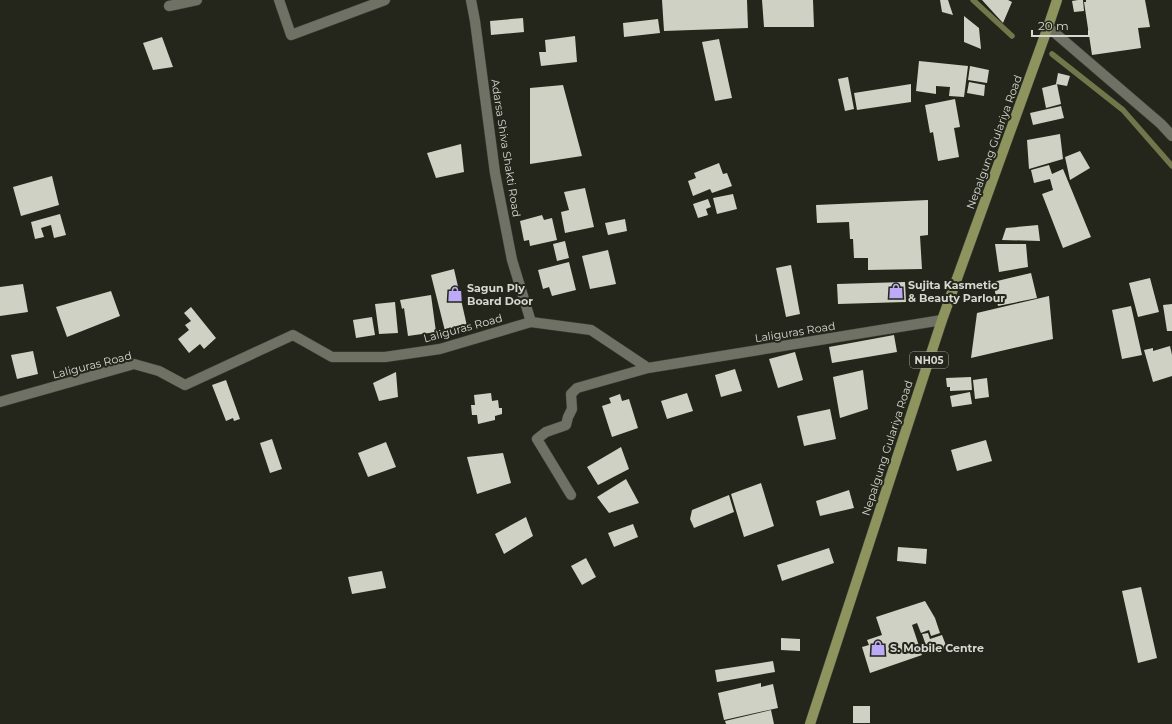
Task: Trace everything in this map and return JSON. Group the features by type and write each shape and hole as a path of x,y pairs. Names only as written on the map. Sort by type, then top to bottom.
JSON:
{"main road":[{"name":"Nepalgung Gulariya Road","path":"810,724 942,320 1057,0"}],"street":[{"path":"169,6 197,0"},
{"path":"279,0 291,35 385,0"},
{"name":"Adarsa Shiva Shakti Road","path":"471,0 495,174 512,260 531,322"},
{"path":"1048,27 1161,124 1172,136"},
{"name":"Laliguras Road","path":"0,402 134,364 159,371 185,385 293,335 332,357 386,357 440,349 531,322 591,330 648,368 942,320"},
{"path":"571,495 537,439 546,432 566,425 572,409 571,394 577,388 648,368"}],"building":[{"path":"662,0 747,0 748,28 664,31"},
{"path":"762,0 813,0 814,27 764,27"},
{"path":"940,0 948,0 953,15 942,12"},
{"path":"982,0 1008,0 1012,2 1003,23"},
{"path":"1083,0 1084,11 1074,12 1072,1"},
{"path":"1086,0 1145,0 1150,27 1138,28 1141,48 1092,55 1084,2 1086,2"},
{"path":"964,16 979,28 981,49 964,42"},
{"path":"523,18 524,32 491,35 490,21"},
{"path":"658,19 660,33 624,37 623,23"},
{"path":"575,36 577,62 541,66 539,52 546,52 545,40"},
{"path":"162,37 173,67 153,70 143,43"},
{"path":"719,39 732,98 715,101 702,42"},
{"path":"919,61 968,66 964,97 949,96 950,87 936,86 936,94 916,91"},
{"path":"970,66 989,70 987,83 968,80"},
{"path":"1058,73 1070,76 1067,86 1056,84"},
{"path":"848,77 854,109 845,111 838,79"},
{"path":"969,82 985,85 984,96 967,93"},
{"path":"911,84 911,102 857,110 854,93"},
{"path":"1057,84 1061,104 1046,108 1042,88"},
{"path":"563,85 582,156 530,164 530,88"},
{"path":"955,99 960,127 954,128 959,157 938,161 933,132 930,133 925,105"},
{"path":"1061,106 1064,118 1033,125 1030,113"},
{"path":"1060,134 1063,159 1029,169 1027,140"},
{"path":"461,144 464,172 436,178 427,153"},
{"path":"1080,151 1090,168 1070,180 1065,157"},
{"path":"719,163 723,174 727,173 732,186 712,193 710,189 693,196 688,181 696,178 694,173"},
{"path":"1049,165 1052,174 1063,169 1091,237 1063,248 1042,194 1053,190 1050,179 1034,183 1031,170"},
{"path":"52,176 59,205 21,216 13,187"},
{"path":"585,188 594,227 565,233 561,212 569,210 564,192"},
{"path":"733,194 737,209 717,214 713,198"},
{"path":"708,199 711,207 706,209 708,215 698,218 693,204"},
{"path":"928,200 928,235 920,236 922,269 868,270 868,258 854,258 853,239 850,239 849,222 817,223 816,205"},
{"path":"60,214 66,235 54,238 51,225 41,228 44,237 35,239 31,222"},
{"path":"542,215 544,220 552,218 557,240 530,246 529,240 524,241 520,221"},
{"path":"625,219 627,231 608,235 605,223"},
{"path":"1038,225 1040,241 1002,240 1006,228"},
{"path":"565,241 569,258 557,261 553,244"},
{"path":"995,244 1026,244 1028,267 999,272"},
{"path":"608,250 616,284 590,289 582,256"},
{"path":"569,262 576,290 552,296 549,287 543,289 538,270"},
{"path":"791,265 800,314 786,317 776,268"},
{"path":"454,269 467,326 445,331 431,275"},
{"path":"1031,273 1037,298 998,306 993,282"},
{"path":"1150,278 1159,312 1138,317 1129,283"},
{"path":"905,282 906,302 838,304 837,284"},
{"path":"23,284 28,312 0,316 0,287"},
{"path":"111,291 120,316 67,337 56,307"},
{"path":"431,295 436,332 408,336 404,308 402,309 400,300"},
{"path":"1049,296 1053,339 971,358 977,313"},
{"path":"395,302 398,333 379,334 375,304"},
{"path":"1172,304 1172,331 1167,331 1163,305"},
{"path":"1131,306 1142,355 1122,359 1112,310"},
{"path":"191,307 216,338 204,349 200,344 189,353 178,339 189,330 185,325 191,321 184,313"},
{"path":"372,317 375,335 356,338 353,320"},
{"path":"894,335 897,352 832,363 829,347"},
{"path":"1170,346 1172,355 1172,376 1153,382 1144,350 1153,348 1153,351"},
{"path":"33,351 38,374 17,379 11,355"},
{"path":"795,352 803,380 778,388 769,359"},
{"path":"735,369 742,391 721,397 715,375"},
{"path":"863,370 868,409 840,418 833,377"},
{"path":"396,372 398,397 379,401 373,383"},
{"path":"971,377 972,390 950,391 950,387 947,387 946,378"},
{"path":"987,378 989,397 975,399 973,380"},
{"path":"226,380 240,419 234,421 233,418 226,421 212,385"},
{"path":"970,392 972,404 952,407 950,396"},
{"path":"491,393 492,401 498,400 499,408 502,408 502,414 495,416 495,420 478,424 477,415 472,415 471,405 475,405 474,395"},
{"path":"687,393 693,411 667,419 661,401"},
{"path":"620,394 622,401 629,399 638,428 612,437 602,406 611,403 609,398"},
{"path":"830,409 836,439 804,446 797,416"},
{"path":"272,439 282,469 270,473 260,443"},
{"path":"986,440 992,461 957,471 951,450"},
{"path":"386,442 396,467 368,477 358,453"},
{"path":"621,447 629,469 598,485 587,467"},
{"path":"503,453 511,483 477,494 467,457"},
{"path":"626,479 639,503 609,513 597,497"},
{"path":"761,483 774,526 744,537 731,494"},
{"path":"849,490 854,508 820,516 816,501"},
{"path":"729,495 734,512 694,528 690,519 692,510"},
{"path":"526,517 533,536 504,554 495,534"},
{"path":"633,524 638,537 614,547 608,533"},
{"path":"898,547 927,549 926,564 897,561"},
{"path":"829,548 834,563 782,581 777,565"},
{"path":"586,558 596,577 582,585 571,566"},
{"path":"382,571 386,588 352,594 348,577"},
{"path":"1141,587 1157,658 1138,663 1122,591"},
{"path":"925,601 935,618 940,633 931,636 929,630 921,633 917,623 912,625 922,655 870,673 862,647 869,645 867,640 882,635 876,617"},
{"path":"928,633 930,639 942,635 947,648 929,654 922,634"},
{"path":"781,638 800,639 800,651 781,650"},
{"path":"773,661 775,672 717,682 715,670"},
{"path":"761,683 761,687 773,684 778,708 724,720 718,693"},
{"path":"853,706 870,706 870,723 853,723"},
{"path":"771,710 774,724 726,724 725,721"}],"waterway":[{"path":"973,0 1012,36"},
{"path":"1052,54 1123,110 1172,166"}],"place":[{"name":"Sujita Kasmetic & Beauty Parlour","path":"896,291"},
{"name":"Sagun Ply Board Door","path":"455,294"},
{"name":"S. Mobile Centre","path":"878,648"}]}
